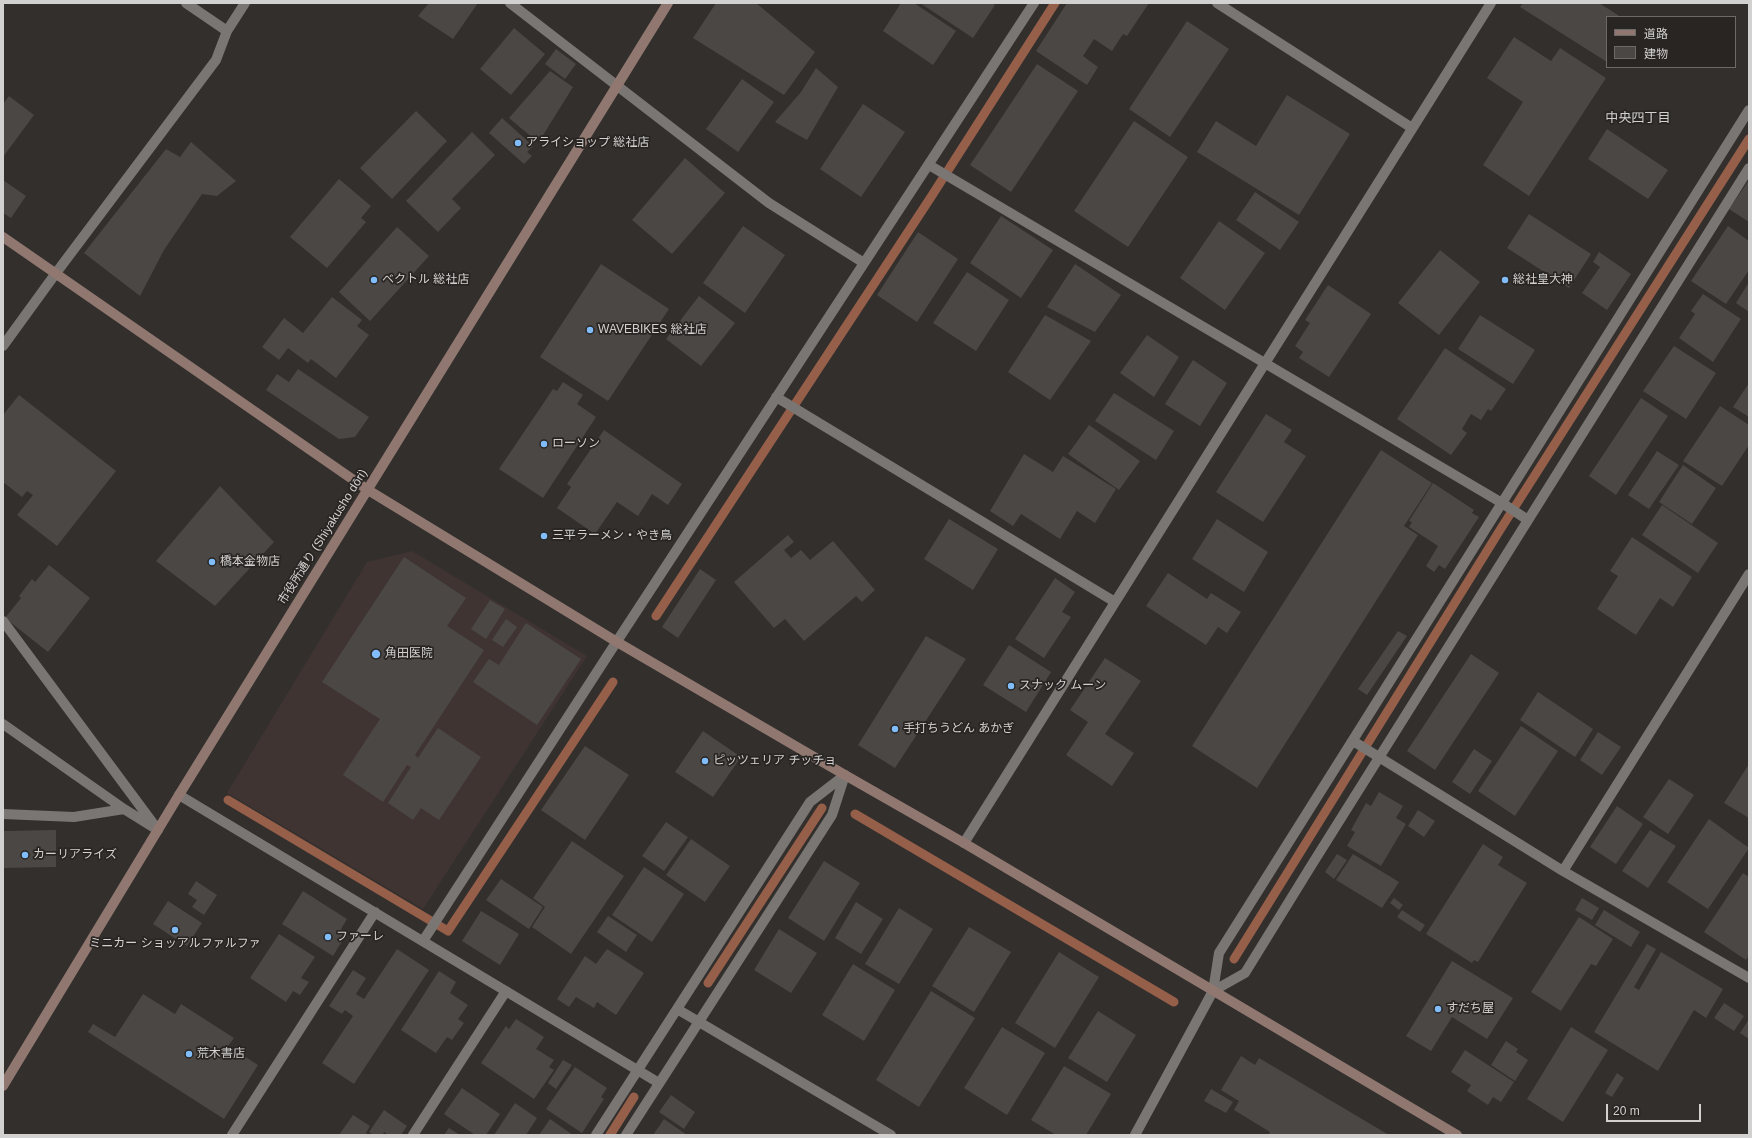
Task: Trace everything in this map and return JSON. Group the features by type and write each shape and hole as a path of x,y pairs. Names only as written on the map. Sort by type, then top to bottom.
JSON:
{"street":[{"path":"186,3 227,31"},
{"path":"3,346 216,60 227,31 245,3"},
{"path":"510,3 769,203 864,263"},
{"name":"市役所通り (Shiyakusho dōri)","path":"3,1086 179,795 668,3"},
{"path":"423,941 1034,3"},
{"path":"1217,3 1412,128"},
{"path":"964,843 1491,3"},
{"path":"1135,1135 1213,990 1219,952 1356,743 1749,110"},
{"path":"929,165 1528,520"},
{"path":"1213,990 1245,973 1749,168"},
{"path":"3,237 368,490 617,642 964,843 1457,1135"},
{"path":"776,397 1115,602"},
{"path":"1563,870 1749,574"},
{"path":"3,621 158,830"},
{"path":"3,724 158,830"},
{"path":"1356,743 1563,870 1749,978"},
{"path":"596,1135 810,802 845,775"},
{"path":"626,1135 832,815 845,775"},
{"path":"179,795 659,1083"},
{"path":"3,814 74,817 124,808"},
{"path":"232,1135 375,912"},
{"path":"413,1135 506,991"},
{"path":"676,1009 886,1134"}],"shaded area":[{"path":"412,551 587,656 423,909 227,793 367,562"}],"building":[{"path":"429,3 478,3 453,39 418,16"},
{"path":"716,3 756,3 815,52 784,95 693,38"},
{"path":"901,3 914,3 956,31 933,65 883,31"},
{"path":"920,3 992,3 995,5 973,38"},
{"path":"1067,3 1149,3 1127,36 1123,34 1112,51 1094,39 1083,56 1098,67 1087,85 1036,51"},
{"path":"1523,3 1599,3 1619,16 1606,16 1606,61 1520,7"},
{"path":"1187,21 1229,49 1170,137 1129,109"},
{"path":"514,28 545,54 511,95 480,69"},
{"path":"1514,37 1551,61 1560,48 1606,78 1529,196 1483,165 1523,102 1487,78"},
{"path":"556,49 576,64 565,79 545,64"},
{"path":"1037,64 1078,91 1011,192 970,165"},
{"path":"816,68 838,87 807,140 775,122 801,92"},
{"path":"550,71 573,87 540,140 536,137 534,139 509,118"},
{"path":"742,79 774,102 738,152 706,129"},
{"path":"1287,95 1350,134 1299,215 1197,152 1216,121 1256,146"},
{"path":"9,96 34,115 3,157 3,104"},
{"path":"863,104 905,132 861,197 820,169"},
{"path":"416,111 447,141 392,199 360,168"},
{"path":"502,118 533,146 527,152 532,156 524,164 489,133"},
{"path":"1134,121 1188,157 1128,247 1074,211"},
{"path":"1607,129 1668,170 1648,199 1588,159"},
{"path":"472,132 495,155 452,199 461,208 438,232 406,201"},
{"path":"191,142 236,181 217,196 202,194 164,250 140,296 84,253 166,149 180,157"},
{"path":"685,158 725,193 672,254 632,220"},
{"path":"339,179 371,206 361,218 366,222 327,268 290,237"},
{"path":"3,180 26,196 11,218 3,213"},
{"path":"1749,180 1749,222 1729,209"},
{"path":"1255,192 1299,222 1280,250 1236,220"},
{"path":"1529,214 1591,254 1569,288 1507,248"},
{"path":"1001,216 1053,250 1021,298 970,263"},
{"path":"1219,221 1265,253 1225,310 1180,278"},
{"path":"743,226 785,255 745,313 703,283"},
{"path":"1728,226 1749,241 1749,270 1726,304 1691,281"},
{"path":"397,227 429,256 370,321 339,292"},
{"path":"918,232 958,259 917,322 877,295"},
{"path":"1440,250 1480,282 1439,335 1398,303"},
{"path":"1599,252 1631,274 1607,310 1582,293 1600,267 1593,262"},
{"path":"601,264 669,309 608,401 540,357"},
{"path":"1075,264 1121,295 1095,332 1047,307"},
{"path":"967,272 1009,300 976,351 933,323"},
{"path":"1749,282 1749,312 1736,303"},
{"path":"1328,285 1371,314 1329,377 1299,358 1303,352 1295,346 1310,323 1305,320"},
{"path":"1703,294 1741,319 1713,362 1679,338 1695,314 1691,311"},
{"path":"699,296 735,323 701,366 666,339"},
{"path":"332,297 362,320 357,326 369,335 336,378 311,359 308,363 288,348 279,360 262,347 284,318 303,333"},
{"path":"1045,315 1091,341 1050,400 1008,372"},
{"path":"1480,315 1535,350 1513,384 1458,349"},
{"path":"1147,335 1179,357 1154,397 1120,373"},
{"path":"1674,346 1716,373 1686,419 1643,391"},
{"path":"1445,348 1506,389 1491,411 1488,409 1481,420 1471,414 1462,429 1467,433 1451,455 1397,419"},
{"path":"1193,360 1227,383 1200,426 1165,404"},
{"path":"298,369 369,417 355,437 339,439 266,390 277,374 289,382"},
{"path":"563,382 583,395 577,404 596,417 543,498 499,469 553,389 557,391"},
{"path":"1749,383 1749,417 1733,407"},
{"path":"1114,393 1174,431 1156,460 1095,421"},
{"path":"19,395 116,471 57,546 17,515 33,495 27,491 22,497 3,482 3,415"},
{"path":"1641,398 1668,416 1616,495 1589,476"},
{"path":"1720,406 1749,425 1749,445 1722,486 1683,461"},
{"path":"1266,414 1292,430 1284,442 1306,456 1263,522 1216,492"},
{"path":"1089,425 1140,461 1119,490 1068,454"},
{"path":"604,430 682,484 668,505 652,494 638,516 617,502 595,534 557,508 571,487 567,484"},
{"path":"1381,450 1432,483 1404,526 1418,535 1257,788 1192,746"},
{"path":"1657,451 1679,465 1649,509 1628,495"},
{"path":"1024,454 1053,472 1063,456 1116,489 1095,523 1077,511 1060,539 1021,514 1013,526 990,511"},
{"path":"1683,465 1716,488 1692,524 1659,502"},
{"path":"1433,483 1474,510 1472,513 1479,517 1445,569 1439,565 1434,572 1426,566 1438,546 1409,527 1412,522 1409,521"},
{"path":"220,486 274,542 215,606 156,561"},
{"path":"1662,505 1718,543 1698,573 1642,535"},
{"path":"949,519 998,549 973,590 924,559"},
{"path":"1217,519 1268,552 1244,592 1192,559"},
{"path":"788,535 794,542 784,550 791,558 801,550 810,560 833,541 875,590 862,602 856,596 804,641 785,619 774,628 734,582"},
{"path":"1632,537 1692,577 1673,607 1660,598 1636,635 1597,609 1618,576 1610,571"},
{"path":"404,557 466,598 447,626 484,650 415,755 418,758 438,728 481,757 439,820 421,808 413,820 388,803 411,767 407,765 383,802 343,775 380,719 322,682"},
{"path":"49,565 90,598 48,652 5,618 21,598 19,596 32,579 35,582"},
{"path":"700,569 716,580 678,638 662,627"},
{"path":"1168,573 1207,599 1211,593 1241,612 1227,633 1218,627 1206,645 1146,606"},
{"path":"1055,578 1075,592 1062,612 1071,617 1044,658 1015,639"},
{"path":"490,600 505,609 486,639 471,629"},
{"path":"506,619 517,627 503,647 492,640"},
{"path":"526,623 581,659 537,725 473,682 489,659 499,665"},
{"path":"1398,631 1407,636 1367,695 1358,689"},
{"path":"926,636 966,659 895,768 858,745"},
{"path":"1009,645 1051,672 1026,712 983,685"},
{"path":"1471,654 1499,673 1435,770 1407,751"},
{"path":"1105,658 1141,681 1105,734 1134,753 1112,786 1066,755 1088,722 1070,710"},
{"path":"1538,692 1593,729 1575,757 1520,720"},
{"path":"1521,726 1558,751 1515,816 1478,791"},
{"path":"703,731 741,757 713,797 675,772"},
{"path":"1598,732 1621,747 1602,775 1580,760"},
{"path":"585,746 629,775 585,840 541,810"},
{"path":"1474,749 1492,761 1470,794 1452,782"},
{"path":"1749,764 1749,818 1724,803"},
{"path":"1669,779 1694,795 1668,834 1643,817"},
{"path":"1379,792 1403,806 1396,818 1406,824 1381,866 1347,846 1355,832 1351,830 1366,803 1371,806"},
{"path":"1617,806 1643,824 1616,864 1590,847"},
{"path":"1418,810 1435,821 1424,837 1408,826"},
{"path":"1709,819 1749,848 1708,909 1667,882"},
{"path":"666,822 688,837 664,871 642,856"},
{"path":"56,830 56,867 3,868 3,831"},
{"path":"1650,830 1676,846 1648,888 1622,871"},
{"path":"691,839 730,866 705,902 666,875"},
{"path":"572,841 624,876 571,954 532,927 545,907 533,898"},
{"path":"1483,844 1503,857 1498,865 1527,883 1478,962 1474,960 1472,963 1426,934"},
{"path":"1337,854 1347,860 1334,879 1325,872"},
{"path":"1353,854 1399,882 1382,908 1336,880"},
{"path":"824,861 860,883 824,941 788,918"},
{"path":"644,867 684,894 652,942 612,915"},
{"path":"1743,873 1749,877 1749,955 1746,960 1704,932"},
{"path":"501,879 543,907 529,929 486,900"},
{"path":"196,881 217,895 204,915 192,907 197,900 188,894"},
{"path":"303,891 347,919 341,929 347,933 333,956 282,924"},
{"path":"1394,898 1403,905 1399,910 1390,903"},
{"path":"1582,898 1599,908 1592,920 1575,910"},
{"path":"168,901 202,923 187,946 153,924"},
{"path":"856,902 883,919 861,954 835,938"},
{"path":"899,908 933,929 899,984 865,964"},
{"path":"1402,910 1425,925 1420,932 1397,917"},
{"path":"1604,910 1640,932 1631,947 1595,925"},
{"path":"481,911 519,934 500,965 462,941"},
{"path":"608,916 637,935 626,952 597,932"},
{"path":"1579,917 1613,939 1596,966 1591,964 1561,1011 1531,992"},
{"path":"969,927 1011,952 974,1012 932,986"},
{"path":"779,929 817,953 791,993 754,970"},
{"path":"279,934 315,957 301,978 309,982 300,995 293,991 286,1002 250,978"},
{"path":"1647,944 1656,949 1634,987 1639,990 1661,952 1723,989 1706,1018 1694,1010 1658,1071 1594,1032"},
{"path":"397,949 429,970 354,1084 322,1063 353,1016 345,1010 342,1014 329,1006 353,970 366,978 356,994 364,999"},
{"path":"607,949 644,973 616,1015 597,1002 594,1008 576,997 569,1007 557,999 585,956 596,964"},
{"path":"1059,952 1099,977 1055,1048 1015,1023"},
{"path":"1452,961 1513,998 1487,1039 1452,1017 1431,1051 1406,1036"},
{"path":"853,964 895,990 864,1041 822,1015"},
{"path":"439,971 456,982 450,993 468,1005 458,1019 464,1023 452,1040 447,1037 436,1053 401,1030"},
{"path":"931,991 975,1018 919,1107 876,1080"},
{"path":"143,994 175,1014 181,1004 234,1038 228,1046 258,1065 224,1119 88,1032 93,1024 115,1037"},
{"path":"1724,1003 1744,1016 1734,1031 1714,1018"},
{"path":"1098,1011 1136,1035 1107,1082 1068,1058"},
{"path":"516,1019 544,1037 536,1049 554,1060 549,1067 554,1070 534,1099 481,1063 506,1026 509,1029"},
{"path":"1749,1019 1749,1039 1740,1033"},
{"path":"1002,1027 1045,1053 1007,1115 964,1088"},
{"path":"1571,1027 1608,1050 1563,1122 1527,1099"},
{"path":"1506,1041 1518,1049 1516,1052 1528,1060 1515,1081 1491,1065"},
{"path":"1465,1050 1514,1082 1501,1102 1493,1097 1488,1105 1467,1091 1471,1085 1451,1072"},
{"path":"1241,1056 1255,1065 1259,1058 1389,1135 1268,1135 1270,1132 1234,1110 1239,1101 1221,1090"},
{"path":"563,1060 572,1065 556,1089 548,1083"},
{"path":"1064,1066 1111,1094 1086,1135 1056,1135 1031,1120"},
{"path":"575,1067 607,1088 601,1097 604,1099 582,1133 546,1109"},
{"path":"1617,1073 1624,1078 1612,1097 1605,1093"},
{"path":"462,1088 500,1114 486,1135 475,1135 444,1114"},
{"path":"1211,1089 1233,1102 1226,1113 1204,1101"},
{"path":"671,1095 695,1112 684,1129 659,1112"},
{"path":"515,1103 537,1118 526,1135 494,1135"},
{"path":"384,1110 407,1126 401,1135 388,1135 384,1132 383,1135 373,1135 369,1132"},
{"path":"353,1115 370,1126 366,1133 369,1135 339,1135"},
{"path":"550,1119 573,1135 539,1135"},
{"path":"664,1119 687,1135 653,1135"},
{"path":"449,1128 460,1135 444,1135"}],"waterway":[{"path":"656,616 931,197 1055,3"},
{"path":"1234,959 1500,530 1749,139"},
{"path":"228,800 448,931 613,682"},
{"path":"708,983 822,808"},
{"path":"855,814 1174,1002"},
{"path":"610,1135 634,1097"}],"place":[{"name":"アライショップ 総社店","path":"518,143"},
{"name":"ベクトル 総社店","path":"374,280"},
{"name":"総社皇大神","path":"1505,280"},
{"name":"WAVEBIKES 総社店","path":"590,330"},
{"name":"ローソン","path":"544,444"},
{"name":"三平ラーメン・やき鳥","path":"544,536"},
{"name":"橋本金物店","path":"212,562"},
{"name":"角田医院","path":"376,654"},
{"name":"スナック ムーン","path":"1011,686"},
{"name":"手打ちうどん あかぎ","path":"895,729"},
{"name":"ピッツェリア チッチョ","path":"705,761"},
{"name":"カーリアライズ","path":"25,855"},
{"name":"ミニカー ショッアルファルファ","path":"175,930"},
{"name":"ファーレ","path":"328,937"},
{"name":"すだち屋","path":"1438,1009"},
{"name":"荒木書店","path":"189,1054"}],"district":[{"name":"中央四丁目","path":"1638,118"}]}
